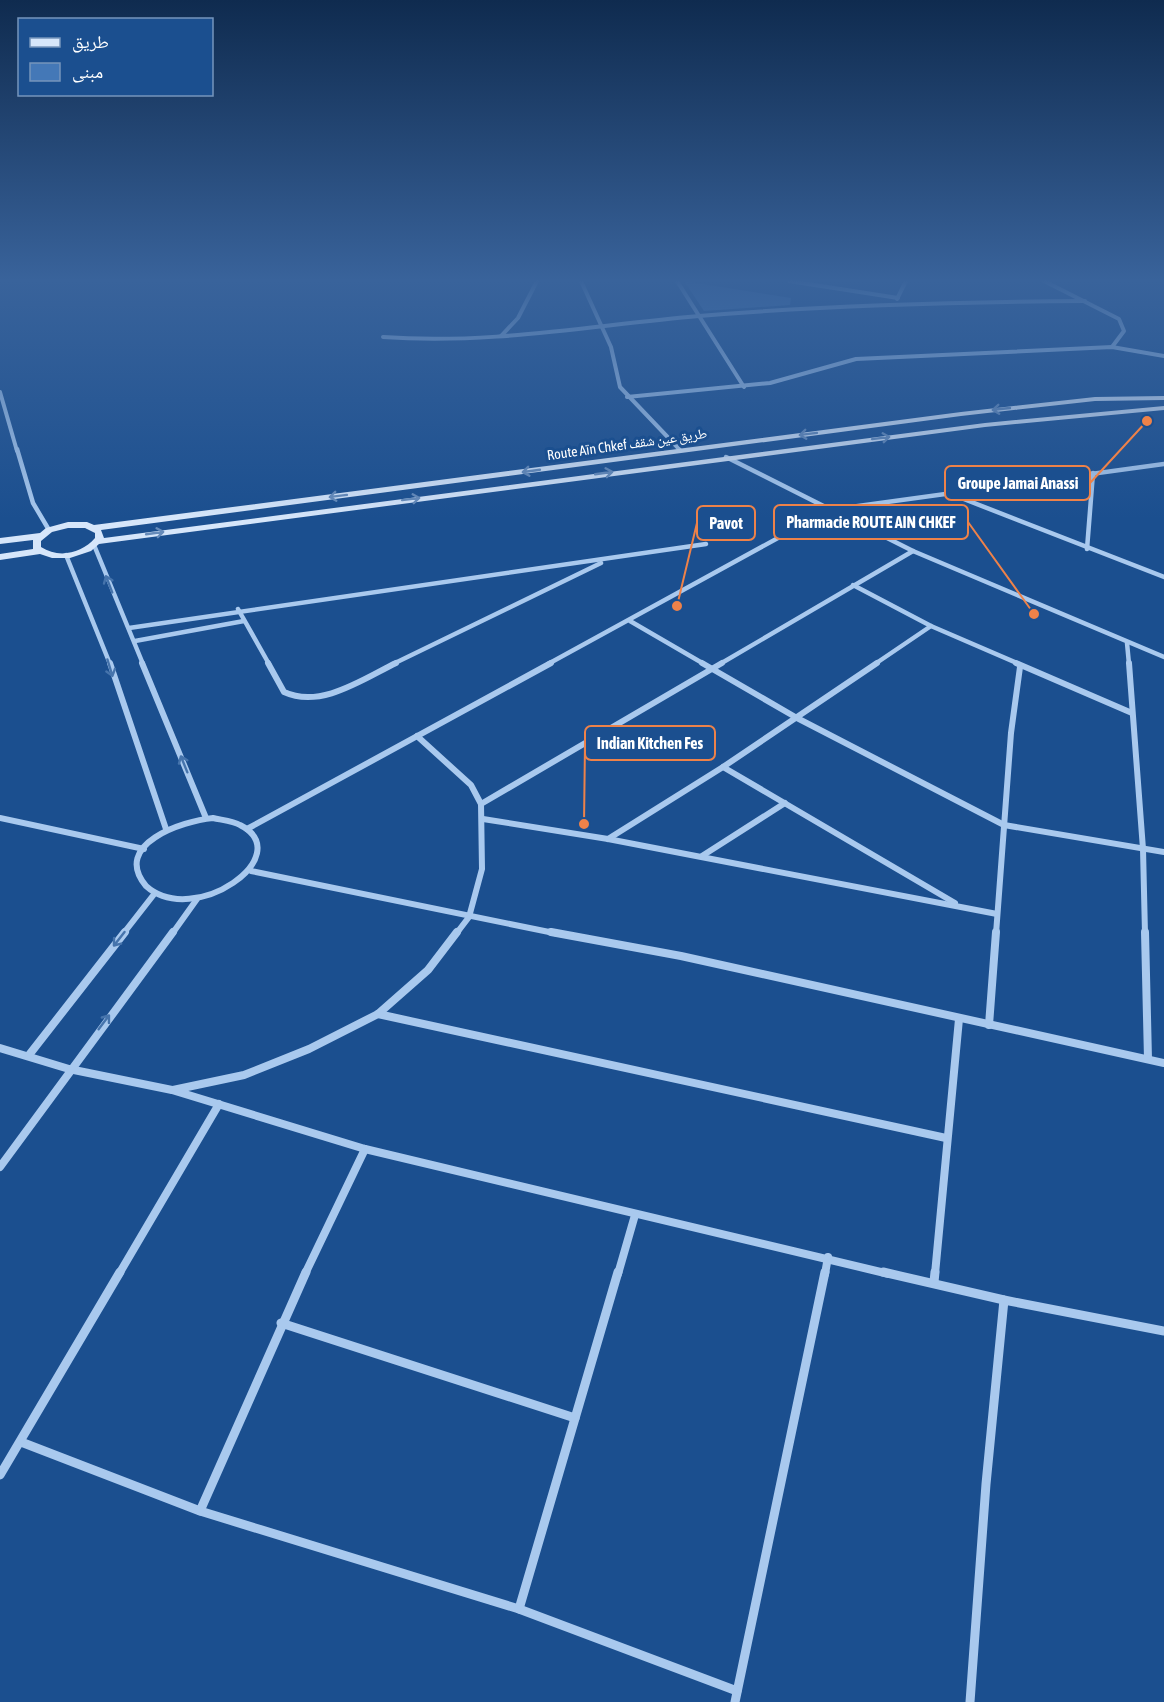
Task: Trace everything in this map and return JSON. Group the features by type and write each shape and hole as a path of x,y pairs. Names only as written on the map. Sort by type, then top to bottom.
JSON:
{"main road":[{"name":"Route Aïn Chkef طريق عين شقف","path":"49,530 72,524 94,528 1036,405 1095,399 1164,398"},
{"name":"Route Aïn Chkef طريق عين شقف","path":"66,555 96,544 726,457 1008,422 1164,408"},
{"path":"94,528 99,534 96,544"},
{"path":"0,541 40,536 49,530"},
{"path":"40,536 36,544 40,551"},
{"path":"0,556 40,551 66,555"}],"street":[{"path":"613,360 620,387 627,397 680,450"},
{"path":"728,360 744,387"},
{"path":"627,397 744,387 790,379 851,360"},
{"path":"0,393 33,503 49,530"},
{"path":"726,457 913,551 1164,657"},
{"path":"247,829 829,510 1164,464"},
{"path":"1087,549 1093,473"},
{"path":"951,494 1087,549 1164,577"},
{"path":"96,544 107,584 135,641 206,818"},
{"path":"129,628 238,609 606,560 706,544"},
{"path":"480,804 913,551"},
{"path":"66,555 81,596 100,634 166,830"},
{"path":"238,609 284,692 294,698 308,699 333,693 606,560"},
{"path":"853,585 931,626 1020,667 1132,713"},
{"path":"135,641 244,621"},
{"path":"630,621 797,718 1004,825 1164,852"},
{"path":"608,839 797,718 931,626"},
{"path":"1127,643 1143,849 1148,1059"},
{"path":"989,1025 1011,733 1020,667"},
{"path":"172,1090 244,1075 309,1049 378,1014 428,970 469,917 482,869 483,819 480,804 471,785 417,736"},
{"path":"723,766 959,905"},
{"path":"702,856 785,803"},
{"path":"0,818 144,849"},
{"path":"206,818 226,820 247,829 258,846 256,861 251,871 232,887 196,899 170,898 155,893 145,886 139,876 137,865 144,849 166,830 185,822 206,818"},
{"path":"483,819 702,856 996,914"},
{"path":"251,871 469,917 681,956 1164,1063"},
{"path":"29,1055 155,893"},
{"path":"0,1167 69,1069 196,899"},
{"path":"378,1014 946,1138"},
{"path":"934,1282 959,1019"},
{"path":"0,1048 69,1069 172,1090 365,1149 635,1215 828,1257 1004,1300 1164,1331"},
{"path":"0,1475 219,1104"},
{"path":"200,1511 281,1323 365,1149"},
{"path":"519,1609 635,1215"},
{"path":"735,1702 828,1257"},
{"path":"970,1702 986,1484 1004,1300"},
{"path":"281,1323 575,1418"},
{"path":"21,1442 200,1511 519,1609 737,1691"}],"place":[{"name":"Groupe Jamai Anassi","path":"1147,421"},
{"name":"Pavot","path":"677,606"},
{"name":"Pharmacie ROUTE AIN CHKEF","path":"1034,614"},
{"name":"Indian Kitchen Fes","path":"584,824"}]}
